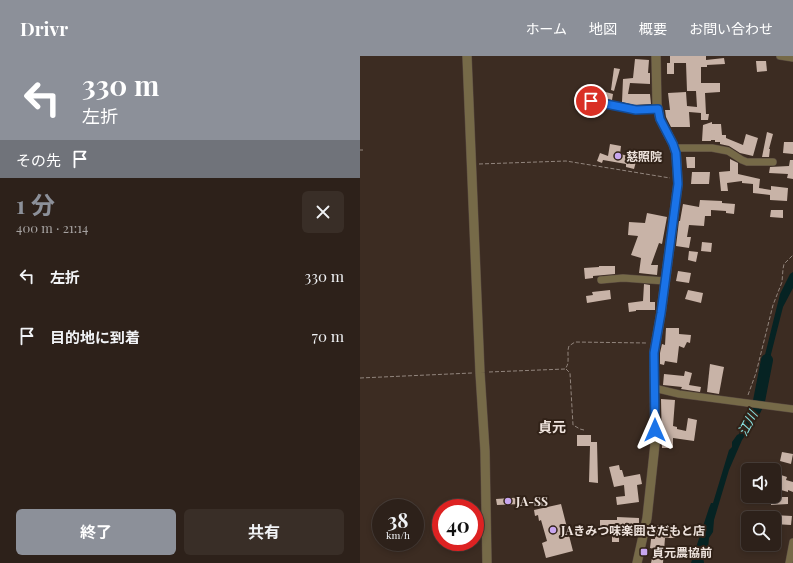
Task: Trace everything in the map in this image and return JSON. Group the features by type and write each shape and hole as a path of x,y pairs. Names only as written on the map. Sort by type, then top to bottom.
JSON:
{"street":[{"path":"467,56 484,451 487,563"},
{"path":"637,563 647,518 655,444 654,353 678,179 678,166 674,148 660,119 658,109 656,56"},
{"path":"780,56 793,58"},
{"path":"591,101 636,110 658,109"},
{"path":"674,148 712,148 728,151 748,162 773,162"},
{"path":"601,280 623,278 665,282"},
{"path":"654,388 679,394 793,409"},
{"path":"789,563 793,542"}],"path":[{"path":"472,164 566,161 678,179"},
{"path":"745,403 756,373 773,305 782,282 784,264 793,254"},
{"path":"565,369 568,363 567,349 575,342 656,343"},
{"path":"360,378 565,369 570,373 573,425 584,430"}],"water":[{"path":"793,272 793,288 783,307 766,374 764,375 761,372 780,294 790,274"},
{"path":"751,407 762,408 742,440 729,470 714,520 713,532 709,538 708,549 703,556 704,563 691,563 709,508 711,503 713,503 729,450 732,447 732,442 744,427 751,412"}],"building":[{"path":"670,56 706,56 706,60 724,58 725,64 707,65 707,67 701,67 701,83 720,83 720,92 705,93 706,114 709,114 708,120 701,120 701,113 689,112 690,127 671,127 666,117 665,110 670,110 668,93 686,92 687,106 697,107 696,91 687,91 686,63 674,63 674,74 667,74 667,63 670,63"},
{"path":"635,59 649,60 648,73 650,73 650,84 630,83 628,94 650,94 651,104 634,105 622,102 623,79 633,78"},
{"path":"756,61 766,61 767,71 757,72"},
{"path":"614,68 620,69 614,91 611,90"},
{"path":"598,90 613,94 612,100 597,97"},
{"path":"712,122 712,124 721,124 722,135 726,135 726,138 743,145 746,134 758,138 753,156 740,153 729,146 720,144 720,142 715,142 715,140 702,141 703,125"},
{"path":"767,132 773,134 769,149 769,157 762,157"},
{"path":"784,142 793,142 793,154 783,153"},
{"name":"慈照院","path":"610,144 621,146 620,154 637,158 634,169 626,167 626,164 603,160 602,163 597,161 600,153 608,156"},
{"path":"686,157 695,157 695,168 687,168"},
{"path":"730,159 738,163 738,174 760,179 759,188 771,190 771,186 788,188 787,201 770,200 770,195 753,193 753,184 742,183 742,181 727,183 728,191 721,191 719,172 730,171"},
{"path":"790,160 793,160 793,179 787,178 788,174 769,173 770,167 789,166"},
{"path":"692,172 710,172 709,184 691,184"},
{"path":"700,200 722,201 722,203 735,204 734,214 726,213 726,211 711,210 711,216 705,216 704,226 689,225 687,237 691,237 689,248 676,246 683,204 699,207"},
{"path":"771,210 783,210 783,218 770,217"},
{"path":"647,213 667,217 662,244 659,243 651,265 658,265 657,275 639,273 641,258 631,255 638,236 628,235 629,222 645,223"},
{"path":"702,242 712,243 711,252 701,251"},
{"path":"689,251 698,252 696,262 688,260"},
{"path":"615,266 615,274 593,276 593,278 585,279 584,268"},
{"path":"678,271 691,273 689,283 676,281"},
{"path":"644,284 650,285 650,302 655,302 655,310 636,310 629,312 628,303 643,301"},
{"path":"610,290 611,299 587,303 586,296 593,295 592,292"},
{"path":"688,290 703,293 701,303 685,299"},
{"path":"666,328 679,328 679,334 691,335 690,343 687,342 684,348 679,346 677,363 665,361 664,365 660,364 660,353 662,344 665,345"},
{"path":"710,364 724,367 719,394 707,392"},
{"path":"685,371 692,373 689,385 701,387 700,392 681,389 682,387 663,385 664,374 684,376"},
{"path":"661,399 675,400 673,426 677,427 677,429 686,431 688,418 697,420 694,441 673,438 673,448 662,448"},
{"path":"577,435 591,435 591,442 597,442 598,483 589,482 590,446 577,446"},
{"path":"782,452 793,454 791,464 780,461"},
{"path":"619,465 624,477 640,474 642,484 637,485 639,502 617,505 616,497 625,496 624,485 614,487 609,467"},
{"path":"781,475 787,477 786,480 793,482 793,492 788,490 788,492 781,490"},
{"path":"524,497 524,504 497,505 496,499"},
{"path":"781,497 788,497 788,504 771,505 771,503 781,503"},
{"path":"561,504 573,551 546,558 542,543 547,541 541,520 539,521 538,515 535,516 534,510"},
{"path":"781,515 792,516 791,525 781,524"},
{"path":"617,517 639,518 639,527 622,525 622,537 619,537 619,542 612,542 612,526 600,526 600,520 617,520"},
{"path":"655,525 667,525 667,532 676,532 676,538 665,538 663,563 651,563 654,549 650,548 651,539 655,539"}],"waterway":[{"name":"江川","path":"755,410 759,401 767,360"}],"place":[{"name":"慈照院","path":"618,156"},
{"name":"JA-SS","path":"508,501"},
{"name":"JAきみつ味楽囲さだもと店","path":"553,530"},
{"name":"貞元農協前","path":"644,552"}],"district":[{"name":"貞元","path":"552,426"}],"route":[{"path":"591,101 636,110 658,109 660,119 676,153 678,184 661,313 654,353 655,430"}]}
